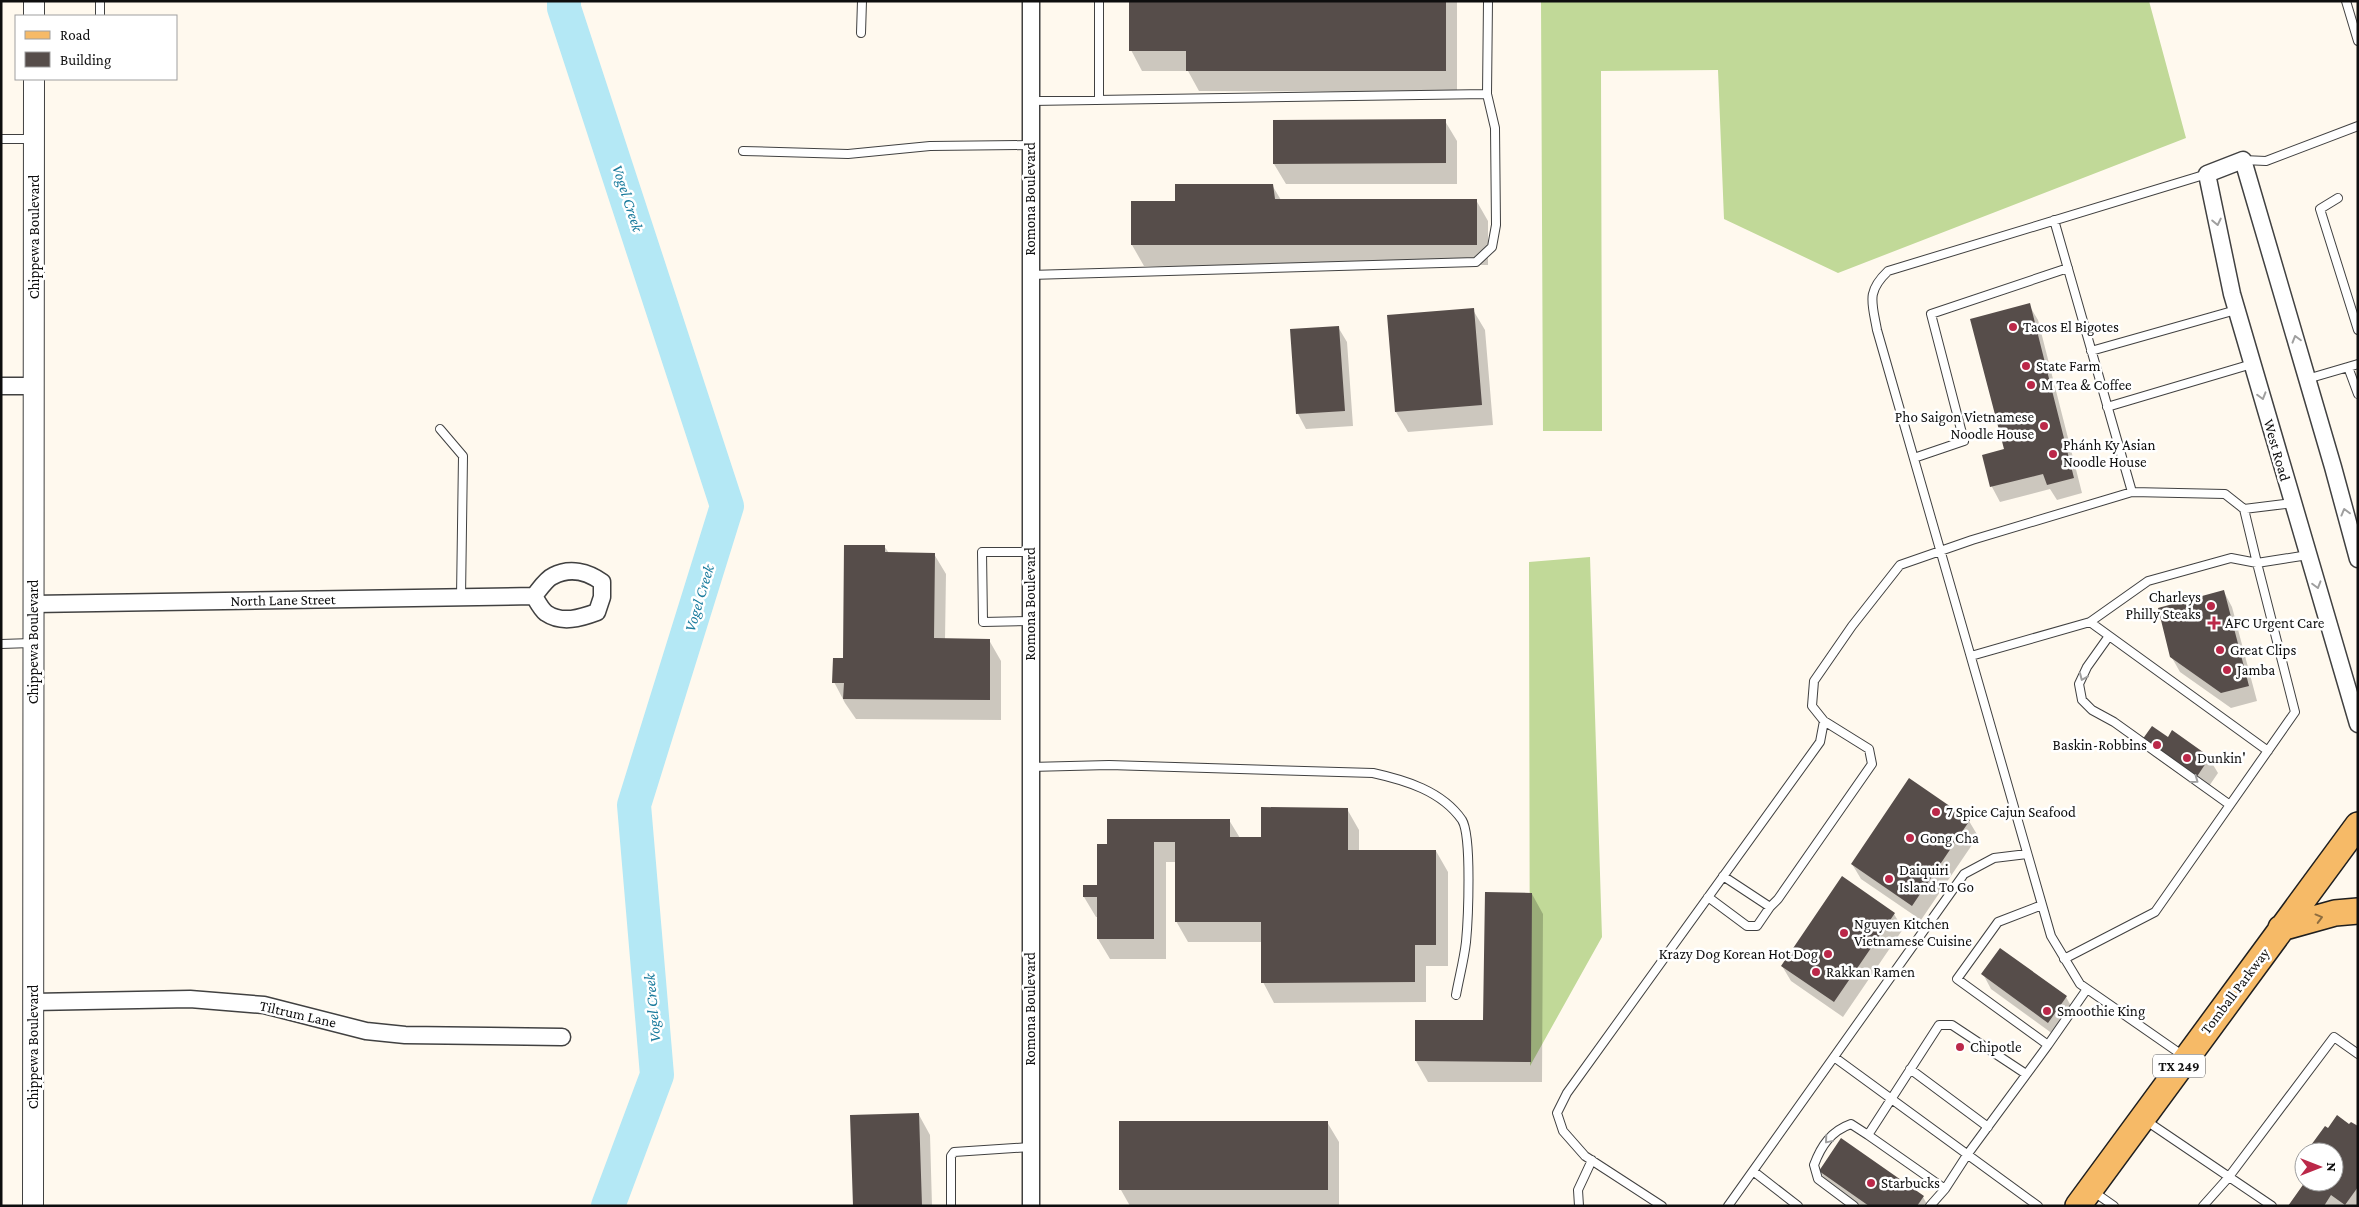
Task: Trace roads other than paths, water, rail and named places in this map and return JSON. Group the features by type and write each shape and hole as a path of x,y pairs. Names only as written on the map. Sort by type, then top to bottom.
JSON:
{"main road":[{"name":"Tomball Parkway","path":"2084,1198 2185,1057 2358,825"},
{"path":"2281,928 2335,914 2358,911"}],"street":[{"path":"34,1 34,15"},
{"name":"Romona Boulevard","path":"1031,1 1031,1206"},
{"name":"Chippewa Boulevard","path":"33,1206 32,604 34,80"},
{"path":"2207,174 2243,160 2358,559"},
{"name":"West Road","path":"2207,174 2236,310 2358,724"},
{"path":"1,386 34,386"},
{"name":"North Lane Street","path":"32,604 534,596"},
{"name":"Tiltrum Lane","path":"33,1002 190,999 264,1005 366,1031 405,1035 562,1037"}],"lane":[{"path":"100,1 100,15"},
{"path":"861,33 862,1"},
{"path":"1099,1 1099,100"},
{"path":"1030,275 1476,262 1492,247 1496,226 1495,128 1487,94 1488,1"},
{"path":"2346,1 2355,20 2358,41"},
{"path":"1031,101 1487,94"},
{"path":"2243,160 2266,161 2358,126"},
{"path":"1,139 34,139"},
{"path":"743,152 848,154 930,146 1030,145"},
{"path":"2185,1057 2080,984 2051,936 1877,330 1871,301 1875,283 1888,271 2207,174"},
{"path":"2338,198 2320,209 2358,330"},
{"path":"2054,220 2132,492"},
{"path":"1914,458 1964,441 1931,314 2068,268"},
{"path":"2091,351 2236,310"},
{"path":"2107,407 2252,364"},
{"path":"2307,379 2358,364"},
{"path":"2348,367 2358,394"},
{"path":"440,429 463,456 461,597"},
{"path":"1708,897 1747,926 1757,926 1872,764 1869,749 1824,721 1812,706 1814,681 1852,626 1900,565 1972,540 2132,492 2225,494 2244,509 2295,712 2155,912 2064,959"},
{"path":"2244,509 2293,503"},
{"path":"1030,552 982,552 983,622 1030,620"},
{"path":"1971,656 2090,622 2148,581 2231,558 2258,563 2308,555"},
{"path":"2090,622 2268,751"},
{"path":"2109,636 2087,667 2079,684 2082,700 2092,710 2114,722 2230,805"},
{"path":"1,644 32,643"},
{"path":"1662,1206 1585,1156 1563,1131 1557,1113 1567,1092 1820,742 1824,721"},
{"path":"1030,767 1109,766 1372,773 1401,779 1424,789 1446,803 1463,822 1466,835 1468,882 1466,943 1456,995"},
{"path":"1728,1206 1964,874 1994,858 2028,854"},
{"path":"1723,876 1770,907"},
{"path":"2042,905 1998,922 1957,979 2048,1045"},
{"path":"1930,1206 1945,1189 1967,1154 2087,989"},
{"path":"1868,1135 1939,1025 1952,1025 2026,1074"},
{"path":"2203,1206 2228,1178 2334,1037 2358,1054"},
{"path":"1834,1057 2038,1206"},
{"path":"1910,1069 1988,1127"},
{"path":"2142,1117 2228,1178 2272,1206"},
{"path":"1854,1206 1818,1179 1814,1165 1826,1141 1838,1128 1851,1124 1945,1189"},
{"path":"951,1206 951,1156 954,1152 1030,1147"},
{"path":"1579,1206 1578,1190 1592,1160"},
{"path":"1753,1171 1787,1202 1798,1206"},
{"path":"2084,1198 2114,1206"}],"waterway":[{"name":"Vogel Creek","path":"564,1 564,8 727,506 634,805 657,1075 608,1206"}],"place":[{"name":"Tacos El Bigotes","path":"2013,327"},
{"name":"State Farm","path":"2026,366"},
{"name":"M Tea & Coffee","path":"2031,385"},
{"name":"Pho Saigon Vietnamese Noodle House","path":"2044,426"},
{"name":"Phánh Ky Asian Noodle House","path":"2053,454"},
{"name":"Charleys Philly Steaks","path":"2211,606"},
{"name":"AFC Urgent Care","path":"2214,623"},
{"name":"Great Clips","path":"2220,650"},
{"name":"Jamba","path":"2227,670"},
{"name":"Baskin-Robbins","path":"2157,745"},
{"name":"Dunkin'","path":"2187,758"},
{"name":"7 Spice Cajun Seafood","path":"1936,812"},
{"name":"Gong Cha","path":"1910,838"},
{"name":"Daiquiri Island To Go","path":"1889,879"},
{"name":"Nguyen Kitchen Vietnamese Cuisine","path":"1844,933"},
{"name":"Krazy Dog Korean Hot Dog","path":"1828,954"},
{"name":"Rakkan Ramen","path":"1816,972"},
{"name":"Smoothie King","path":"2047,1011"},
{"name":"Chipotle","path":"1960,1047"},
{"name":"Starbucks","path":"1871,1183"}]}
